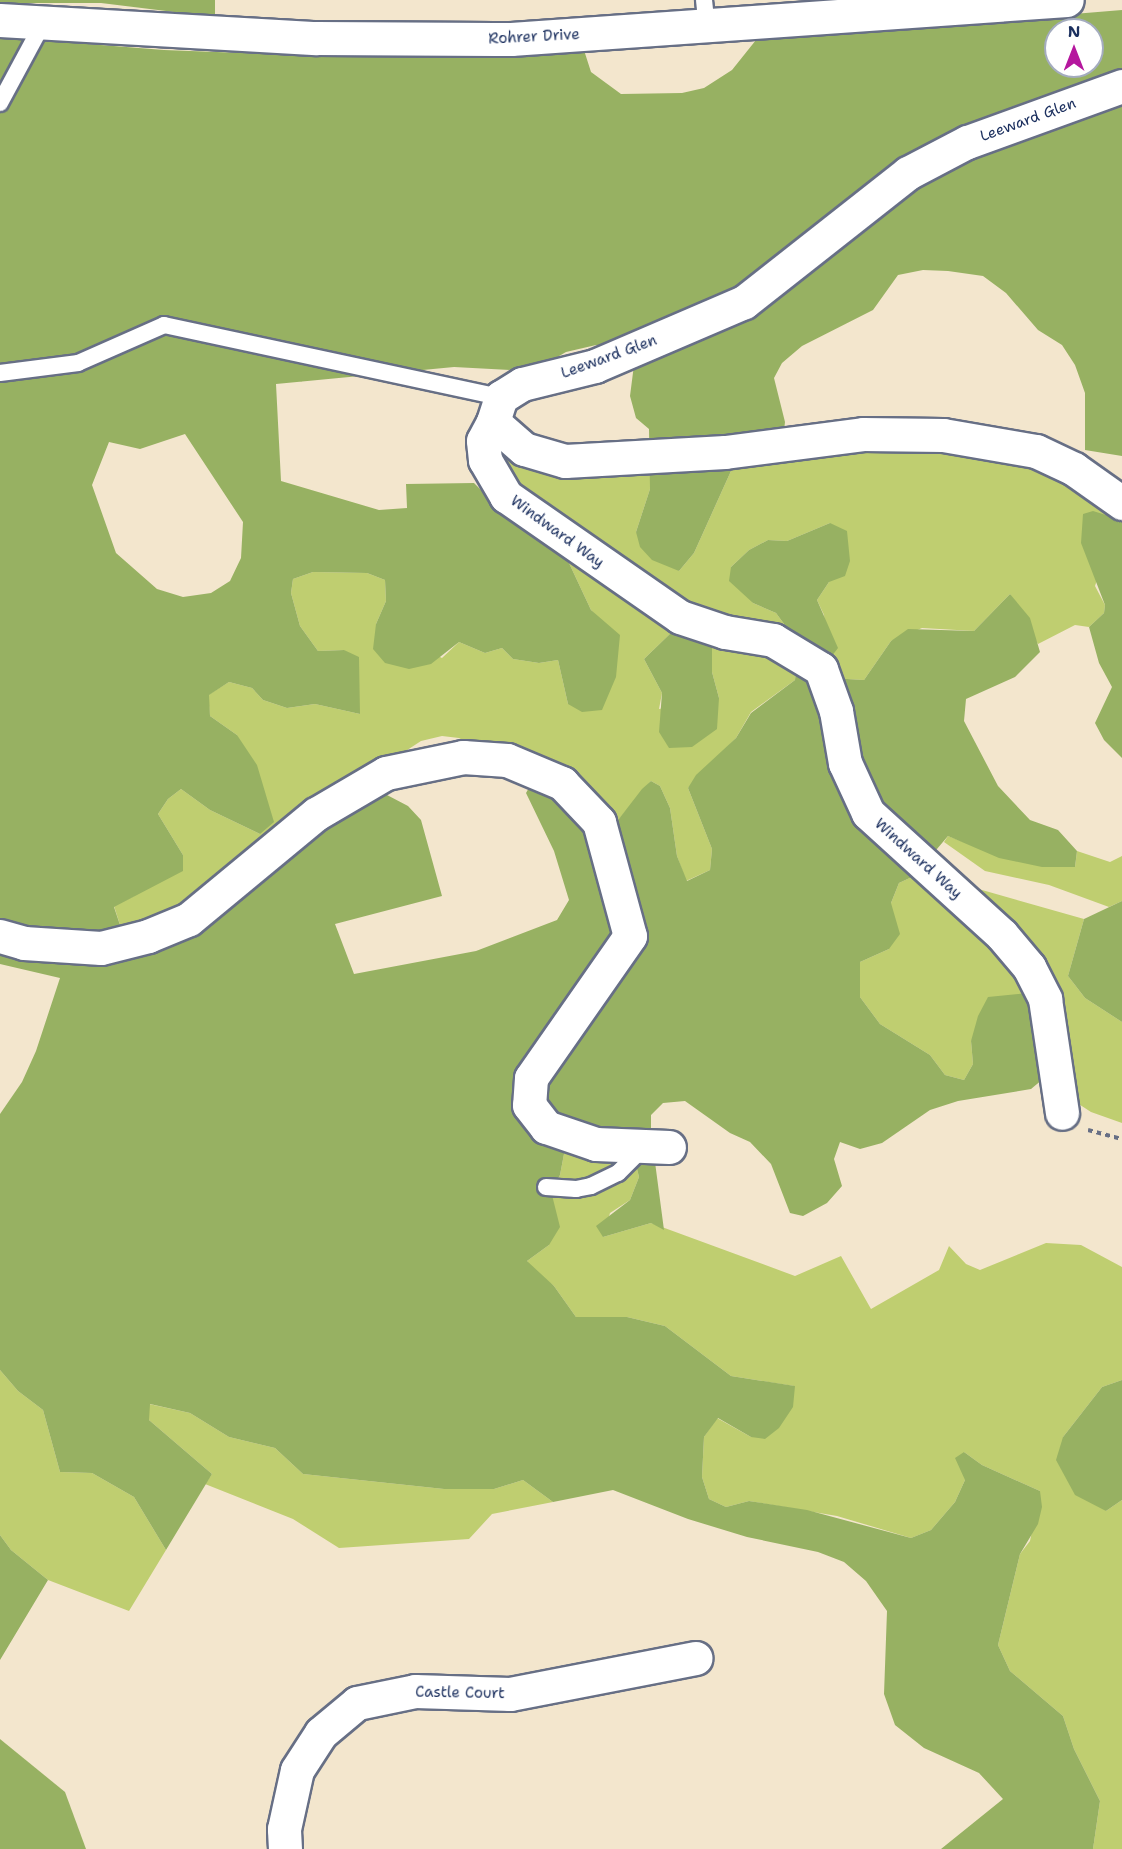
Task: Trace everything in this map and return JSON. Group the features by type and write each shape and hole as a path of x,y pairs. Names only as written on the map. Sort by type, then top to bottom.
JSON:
{"street":[{"name":"Rohrer Drive","path":"0,20 409,39 511,39 706,13 1067,0"},
{"name":"Leeward Glen","path":"497,409 522,384 595,366 744,302 908,173 967,142 1122,86"},
{"path":"497,409 524,449 565,461 725,452 863,434 954,436 1036,451 1074,469 1122,503"},
{"name":"Windward Way","path":"497,409 483,441 484,460 506,496 680,617 725,632 773,640 821,669 836,711 845,763 868,813 1002,935 1029,967 1045,999 1062,1113"},
{"path":"0,936 24,943 101,948 148,936 189,919 316,814 386,773 464,757 507,760 562,783 599,822 630,936 531,1078 530,1106 546,1127 596,1144 657,1147"},
{"name":"Castle Court","path":"285,1849 284,1829 297,1770 321,1733 357,1703 415,1691 510,1694 696,1658"}],"lane":[{"path":"0,103 44,23"},
{"path":"0,373 78,363 164,325 497,409"},
{"path":"546,1187 576,1189 591,1186 618,1173 657,1147"}],"green space":[{"path":"0,0 215,0 215,17 101,3 0,3"},
{"path":"1122,10 1122,456 1085,450 1085,393 1075,365 1062,345 1038,330 1006,293 983,276 948,271 923,270 898,275 873,310 802,346 782,363 774,378 785,422 783,440 755,453 731,471 694,553 679,571 652,560 640,547 636,532 650,489 649,429 636,418 630,396 635,357 618,346 596,345 566,352 547,363 511,370 454,367 276,384 281,481 379,510 407,508 406,484 474,483 493,502 551,544 569,563 591,610 620,635 616,677 602,710 582,712 568,704 558,660 539,663 513,659 502,648 485,653 459,642 431,664 409,669 385,663 373,649 376,624 386,601 385,580 367,573 313,572 293,579 291,593 300,626 318,651 344,650 359,657 360,714 315,704 287,708 263,700 252,688 229,682 209,695 210,716 237,735 257,765 274,822 260,834 210,810 181,789 168,799 158,814 183,855 183,871 114,907 122,931 147,940 363,791 387,795 408,806 421,820 442,896 335,924 354,974 476,951 557,920 569,900 554,851 526,793 530,786 615,824 651,781 660,786 670,808 677,856 687,881 710,870 712,849 688,788 696,775 736,738 751,713 795,680 797,661 790,632 776,613 753,603 729,581 731,567 749,550 768,540 787,541 830,523 847,531 850,561 845,576 829,582 817,600 838,648 825,665 830,678 864,680 891,641 908,629 974,631 1010,594 1030,618 1040,652 1015,677 966,699 964,721 998,786 1030,820 1058,830 1077,851 1075,867 1042,867 999,858 948,836 914,876 899,883 891,903 900,934 889,949 860,962 860,997 880,1024 930,1055 945,1075 964,1080 973,1064 971,1041 978,1016 988,997 1027,993 1034,1004 1043,1079 1031,1089 958,1101 930,1110 882,1143 860,1149 840,1142 834,1159 842,1186 827,1203 803,1216 790,1213 771,1164 750,1142 730,1133 685,1101 663,1103 651,1115 651,1132 664,1230 651,1223 603,1237 596,1226 630,1200 639,1177 632,1149 581,1135 564,1154 560,1175 551,1191 560,1227 549,1245 527,1261 554,1286 576,1317 627,1317 665,1326 731,1376 795,1386 793,1407 779,1428 765,1439 751,1437 718,1418 704,1437 702,1477 709,1499 726,1507 749,1501 807,1510 911,1538 931,1530 955,1502 965,1480 955,1458 964,1452 982,1465 1040,1491 1042,1507 1038,1524 1020,1554 998,1645 1010,1671 1063,1716 1074,1749 1100,1801 1093,1849 941,1849 1003,1799 979,1773 924,1748 895,1725 884,1694 887,1611 866,1581 844,1562 818,1552 747,1537 688,1519 613,1490 553,1502 523,1480 494,1489 444,1489 303,1474 275,1448 229,1437 190,1413 150,1404 149,1420 212,1474 166,1550 134,1497 92,1473 60,1472 43,1410 18,1391 0,1370 0,1114 22,1082 36,1051 60,978 0,964 0,37 164,50 327,56 583,47 591,72 621,94 682,93 704,88 732,70 756,40","holes":["185,434 243,522 241,558 230,581 211,593 183,597 157,589 116,553 92,485 109,442 140,449"]},
{"path":"907,441 1028,462 1081,487 1118,517 1095,586 1105,605 1104,613 1089,627 1075,625 1038,644 1010,594 974,631 922,628 891,641 864,680 830,678 824,615 817,600 829,582 830,523 787,541 768,540 749,550 731,567 753,603 776,613 790,632 685,606 543,510 506,473 498,450 517,460 651,472 650,489 636,532 679,571 694,553 731,471 748,458"},
{"path":"1093,511 1122,520 1122,758 1104,740 1095,723 1112,687 1099,663 1089,627 1104,613 1105,605 1081,543 1083,514"},
{"path":"569,563 618,589 674,630 644,659 662,693 659,709 719,698 712,672 712,640 797,661 795,680 751,712 736,738 688,788 712,849 710,870 686,881 677,856 670,808 660,786 651,781 615,824 459,738 442,736 421,741 222,871 163,916 122,931 114,906 134,896 183,855 158,814 168,799 181,789 210,810 260,834 237,735 210,716 208,695 229,682 252,688 263,700 287,708 315,704 360,714 344,650 318,651 300,626 291,593 293,579 313,572 367,573 385,580 386,601 376,624 442,658 459,642 485,653 502,648 513,659 539,663 558,660 568,704 607,628 591,610"},
{"path":"674,630 712,640 712,672 719,698 717,729 692,747 669,748 659,732 662,693 644,659"},
{"path":"948,836 974,846 1075,867 1077,851 1110,862 1122,856 1122,901 1109,907 1049,885 985,871 944,842"},
{"path":"914,876 993,949 1027,993 971,1041 973,1064 964,1080 945,1075 930,1055 880,1024 860,997 860,962 889,949 891,903 899,883"},
{"path":"975,888 1084,919 1068,976 1085,998 1122,1022 1122,1123 1091,1112 1071,1099 1060,1061"},
{"path":"1122,901 1122,1022 1085,998 1068,976 1084,919"},
{"path":"581,1135 632,1149 639,1177 630,1200 610,1213 603,1237 651,1223 795,1276 841,1256 871,1309 939,1270 949,1246 966,1264 980,1270 1046,1243 1081,1245 1122,1267 1122,1380 1102,1387 1063,1437 1106,1511 1122,1500 1122,1849 1093,1849 1100,1801 1074,1749 1063,1716 1010,1671 998,1645 1020,1554 1030,1541 1040,1491 982,1465 964,1452 965,1480 955,1502 931,1530 911,1538 837,1516 749,1501 726,1507 709,1499 702,1477 704,1437 717,1418 751,1437 794,1386 731,1376 665,1326 627,1317 576,1317 554,1286 533,1270 527,1261 549,1245 551,1191 560,1175 564,1154"},
{"path":"0,1370 18,1391 43,1410 60,1472 92,1473 134,1497 166,1550 129,1611 48,1580 11,1550 0,1535"},
{"path":"1122,1380 1122,1500 1106,1511 1075,1495 1056,1460 1063,1437 1102,1387"},
{"path":"149,1404 190,1413 229,1437 275,1448 303,1474 444,1489 494,1489 523,1480 553,1502 492,1514 469,1539 339,1548 293,1519 205,1484 212,1474 149,1420"},
{"path":"0,1535 11,1550 48,1580 0,1660"},
{"path":"0,1739 65,1792 86,1849 0,1849"}]}
